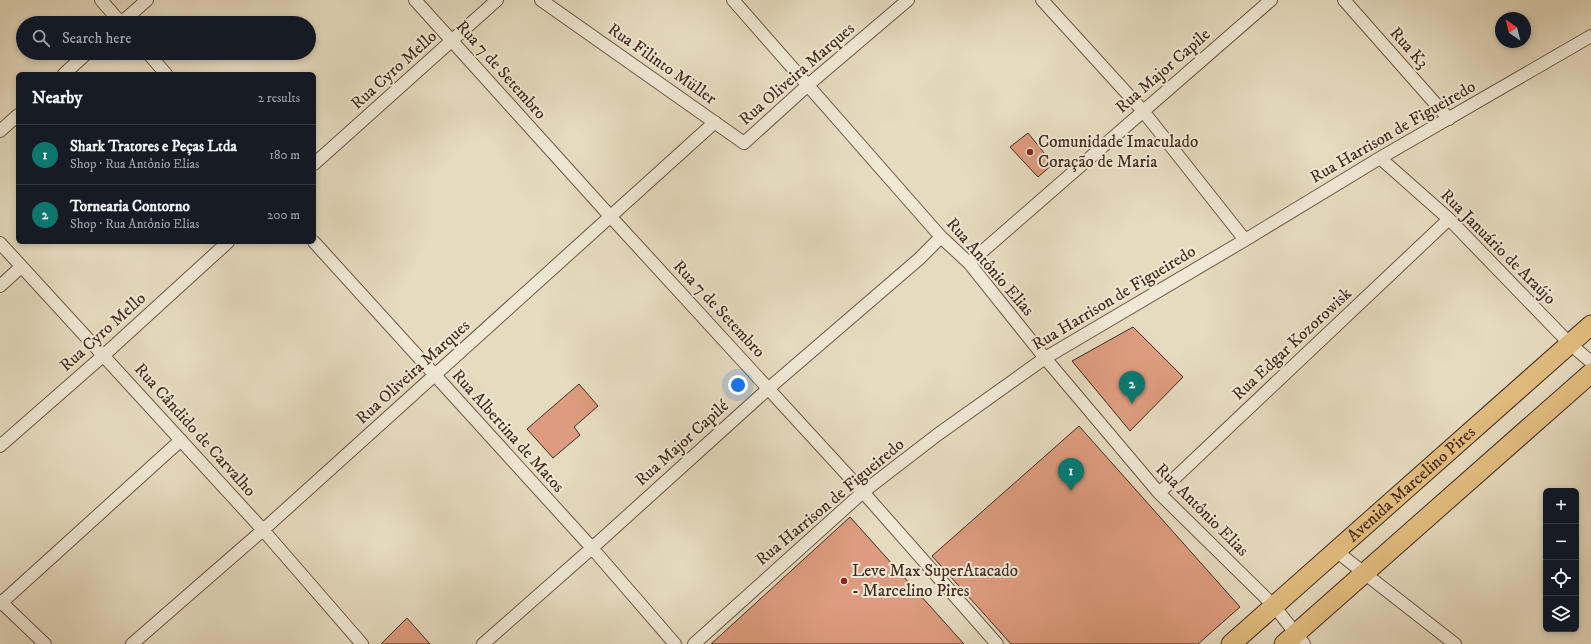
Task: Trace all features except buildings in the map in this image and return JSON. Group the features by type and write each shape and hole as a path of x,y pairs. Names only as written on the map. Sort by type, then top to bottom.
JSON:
{"main road":[{"name":"Avenida Marcelino Pires","path":"1231,644 1591,325"},
{"name":"Avenida Marcelino Pires","path":"1294,641 1365,572 1591,373"}],"street":[{"path":"101,0 115,16"},
{"path":"129,16 147,0"},
{"name":"Rua 7 de Setembro","path":"415,0 610,216 863,492 996,644"},
{"name":"Rua Cyro Mello","path":"316,162 452,42 497,0"},
{"name":"Rua Antônio Elias","path":"733,0 940,237 969,263 1045,358 1159,493 1274,606 1294,641"},
{"name":"Rua Oliveira Marques","path":"744,143 808,85 908,0"},
{"path":"1042,0 1143,111 1245,240"},
{"name":"Rua Major Capile","path":"969,263 1271,0"},
{"name":"Rua K3","path":"1344,0 1448,119"},
{"name":"Rua Filinto Müller","path":"549,2 744,143"},
{"name":"Rua Harrison de Figueiredo","path":"694,644 863,492 937,435 1045,358 1245,240 1380,158 1589,41"},
{"path":"66,72 79,60"},
{"path":"154,60 164,72"},
{"path":"0,130 16,116"},
{"name":"Rua Oliveira Marques","path":"132,644 263,530 715,122"},
{"name":"Rua Januário de Araújo","path":"1380,158 1449,219 1570,344 1591,362"},
{"name":"Rua Edgar Kozorowisk","path":"1159,493 1449,219"},
{"name":"Rua Major Capilé","path":"484,644 769,388 919,259 940,237"},
{"name":"Rua Cândido de Carvalho","path":"0,242 21,267 104,355 263,530 362,644"},
{"name":"Rua Cyro Mello","path":"0,446 104,355 226,244"},
{"name":"Rua Albertina de Matos","path":"316,244 434,376 592,548 675,644"},
{"path":"0,286 21,267"},
{"path":"45,644 0,602 181,440"},
{"path":"1336,551 1365,572 1455,644"}],"place":[{"name":"Comunidade Imaculado Coração de Maria","path":"1030,152"},
{"name":"Tornearia Contorno","path":"1132,404"},
{"name":"Shark Tratores e Peças Ltda","path":"1071,491"},
{"name":"Leve Max SuperAtacado - Marcelino Pires","path":"844,581"}]}
